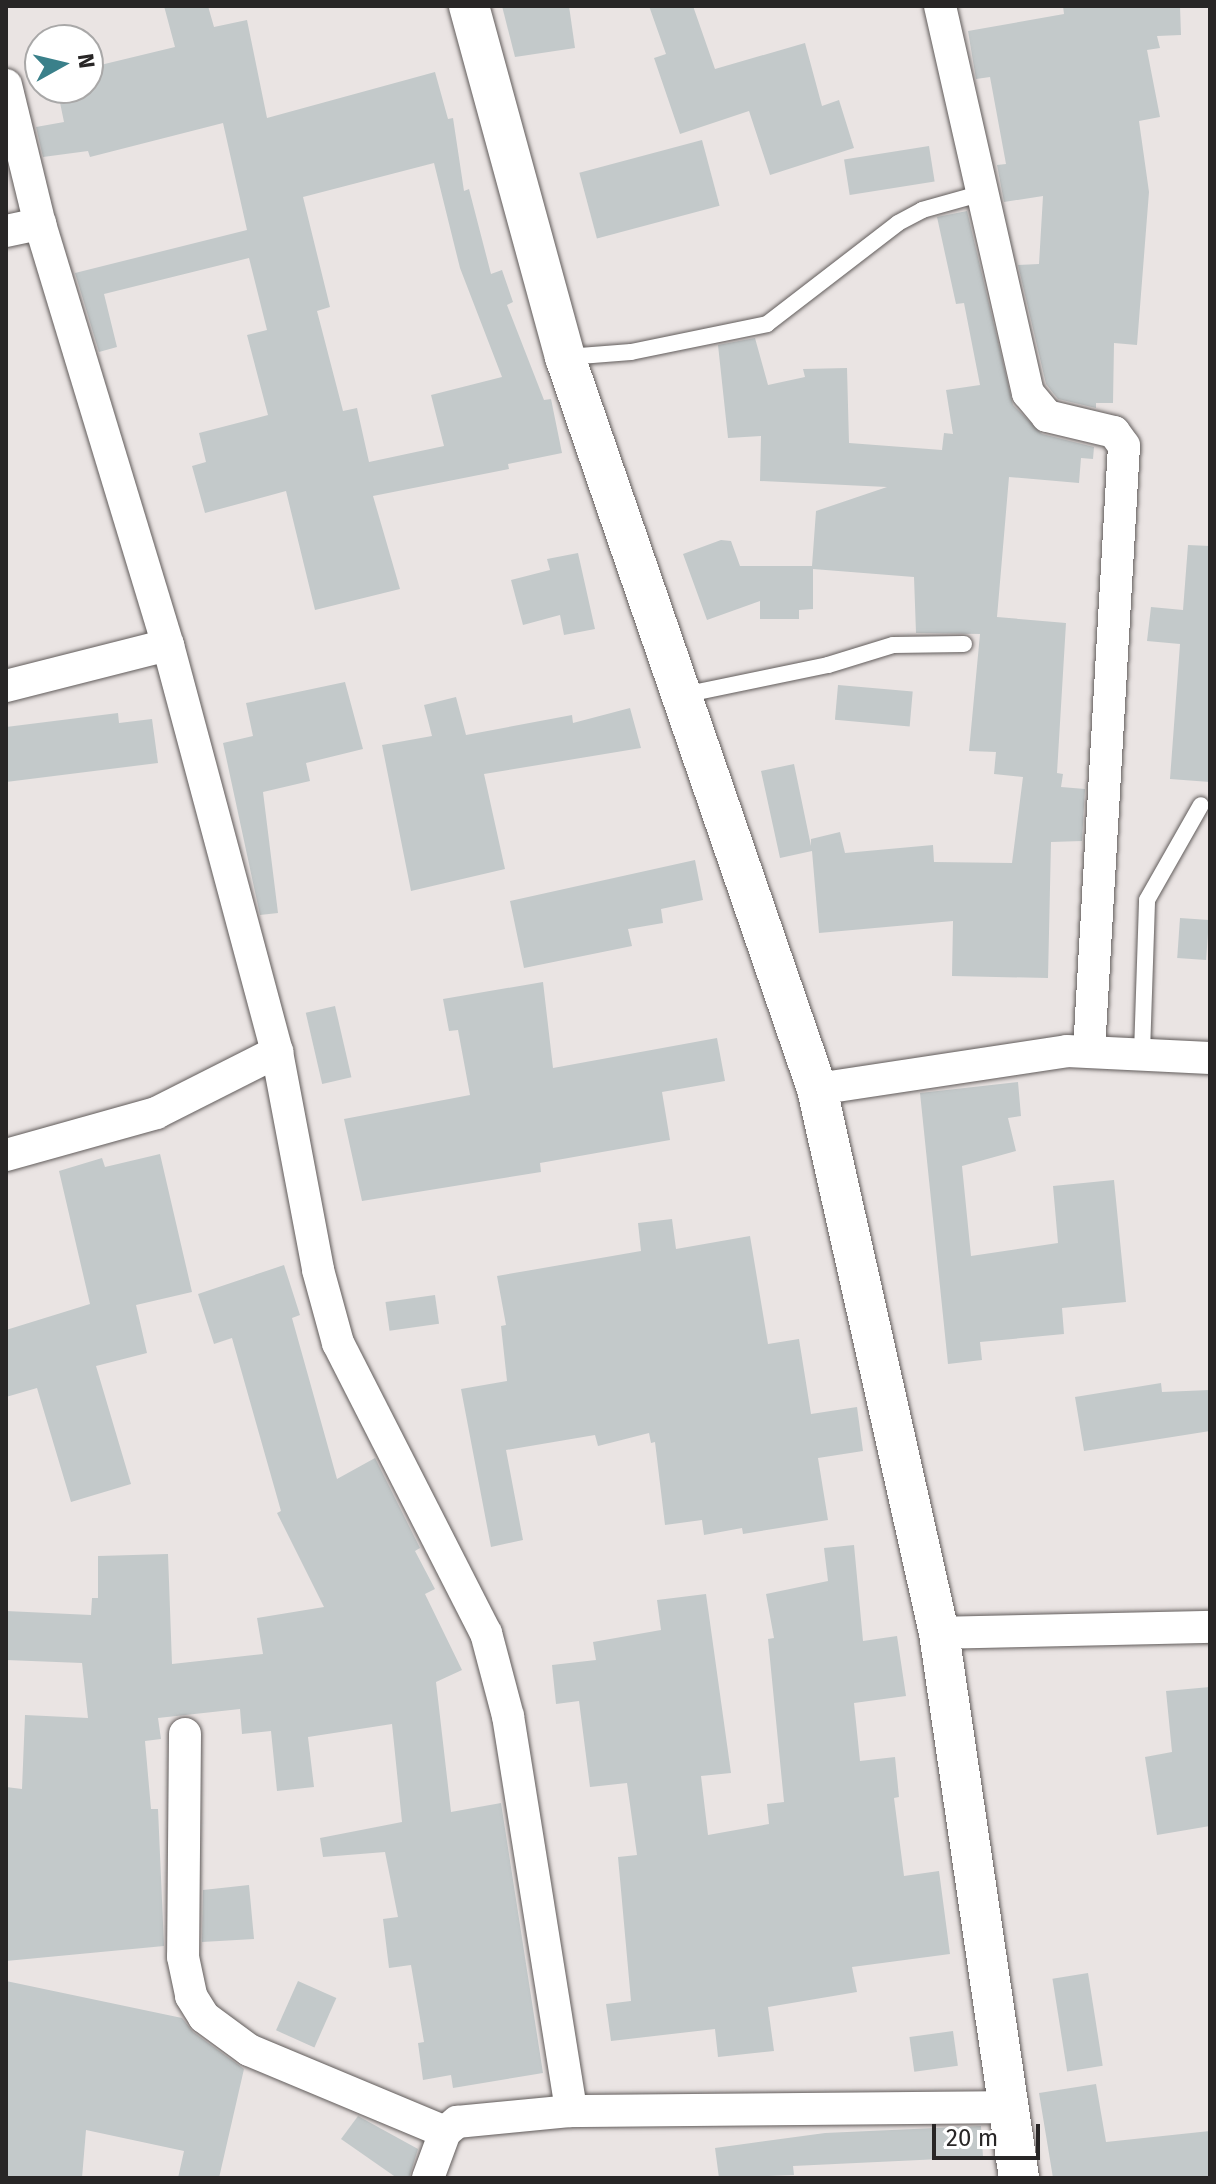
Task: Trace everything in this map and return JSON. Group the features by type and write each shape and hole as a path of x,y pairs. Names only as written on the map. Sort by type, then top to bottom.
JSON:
{"street":[{"path":"469,6 565,357 817,1089 939,1633 1006,2107 1019,2178"},
{"path":"940,6 1028,393 1047,416 1114,432 1124,446 1089,1051"},
{"path":"6,85 40,224 168,645 277,1052 318,1270 338,1343 486,1633 508,1716 571,2111"},
{"path":"6,231 40,224"},
{"path":"6,686 168,645"},
{"path":"817,1089 1089,1051 1210,1058"},
{"path":"6,1155 156,1113 277,1052"},
{"path":"939,1633 1210,1627"},
{"path":"185,1734 183,1957 191,1996 204,2017 249,2050 445,2132"},
{"path":"428,2178 445,2132 474,2118 571,2111 1006,2107"}],"lane":[{"path":"565,357 631,352 767,324 898,223 922,210 983,193"},
{"path":"681,695 828,665 893,645 964,644"},
{"path":"1142,1053 1147,900 1201,805"}],"building":[{"path":"164,6 208,6 214,27 247,20 267,118 435,72 448,119 453,118 464,191 469,189 491,274 502,270 513,302 507,305 544,400 551,399 562,453 508,464 509,469 373,496 400,589 315,610 286,491 205,513 192,466 206,462 199,433 268,415 247,335 267,330 249,258 104,294 117,347 99,352 75,273 247,230 223,123 90,157 88,151 43,157 36,127 64,122 60,104 104,104 104,64 175,47","holes":["434,163 460,268 502,377 431,395 444,446 369,462 357,408 343,411 317,311 330,307 303,197"]},
{"path":"502,6 569,6 575,48 515,57"},
{"path":"649,6 693,6 715,69 805,43 822,106 839,100 854,148 770,175 749,111 680,134 654,58 666,54"},
{"path":"1063,6 1180,6 1181,35 1157,36 1160,48 1147,50 1160,117 1139,121 1149,192 1137,345 1114,343 1113,403 1096,403 1096,408 1058,399 1046,384 1018,265 1039,264 1043,196 1004,202 997,165 1006,164 990,77 976,79 968,31 1064,14"},
{"path":"702,140 720,206 597,239 579,173"},
{"path":"929,146 935,182 850,195 844,159"},
{"path":"967,211 1013,405 1042,434 1094,447 1093,459 1081,458 1079,483 1009,477 997,617 1066,623 1057,773 1063,774 1061,787 1085,789 1082,841 1051,842 1048,978 952,976 953,921 819,933 812,851 780,858 761,771 794,764 811,846 811,839 840,832 845,853 933,845 934,862 1012,863 1023,777 994,774 996,752 969,751 980,634 916,633 914,577 813,569 813,609 799,610 799,619 760,619 760,601 707,620 683,554 721,540 731,541 740,566 812,566 816,511 887,487 760,481 761,436 728,438 718,345 755,338 768,385 805,377 803,369 847,368 849,443 942,450 944,433 953,434 946,390 980,385 964,303 956,304 937,217"},
{"path":"1188,545 1210,546 1210,782 1170,779 1180,644 1147,641 1151,607 1183,610"},
{"path":"578,553 595,629 564,635 560,615 523,625 511,580 550,570 547,559"},
{"path":"345,682 363,749 306,763 310,781 263,792 278,913 260,915 223,743 253,736 246,703"},
{"path":"838,685 913,692 910,726 835,720"},
{"path":"456,697 466,735 572,715 573,723 630,708 641,748 484,774 505,869 411,891 382,745 432,736 424,705"},
{"path":"118,713 119,723 152,719 158,763 6,782 6,727"},
{"path":"695,860 703,900 661,909 663,923 628,929 632,946 524,968 510,901"},
{"path":"1180,918 1209,920 1206,960 1177,958"},
{"path":"543,982 553,1068 717,1038 725,1081 662,1092 670,1140 540,1163 541,1172 362,1201 344,1119 470,1095 458,1030 449,1031 443,999"},
{"path":"335,1006 351,1077 322,1084 306,1013"},
{"path":"1018,1082 1021,1116 1008,1118 1016,1151 962,1166 971,1256 1058,1243 1053,1186 1114,1180 1126,1302 1062,1308 1064,1334 980,1342 982,1360 948,1364 920,1093"},
{"path":"160,1154 192,1292 136,1305 147,1353 96,1366 131,1484 71,1502 37,1388 6,1397 6,1330 90,1304 59,1171 102,1158 105,1167"},
{"path":"672,1219 676,1249 750,1236 768,1344 799,1339 811,1414 857,1407 863,1451 818,1458 828,1520 743,1534 742,1528 704,1535 702,1520 665,1525 655,1442 651,1443 649,1433 598,1446 595,1435 506,1450 523,1540 491,1547 461,1389 507,1381 501,1326 506,1325 497,1276 641,1251 638,1223"},
{"path":"284,1265 300,1315 292,1318 337,1479 375,1458 420,1548 415,1551 435,1589 425,1594 462,1670 436,1682 451,1812 501,1803 543,2073 453,2088 451,2075 423,2080 418,2043 424,2042 411,1965 389,1968 383,1919 398,1917 385,1852 323,1857 320,1838 402,1822 392,1724 308,1737 314,1787 277,1791 271,1731 242,1734 240,1709 158,1718 161,1739 145,1741 151,1809 158,1809 164,1946 6,1961 6,1787 22,1789 25,1715 88,1718 82,1663 6,1660 6,1611 91,1615 92,1598 98,1598 98,1556 168,1554 172,1664 263,1654 257,1618 324,1607 277,1513 281,1511 232,1338 214,1344 198,1294"},
{"path":"435,1295 439,1324 390,1331 385,1302"},
{"path":"1161,1383 1162,1392 1210,1390 1210,1431 1084,1451 1075,1397"},
{"path":"854,1545 863,1641 897,1636 906,1696 854,1703 860,1761 895,1757 899,1797 894,1798 904,1876 939,1871 950,1954 852,1967 857,1992 768,2007 774,2051 718,2057 715,2029 611,2041 606,2004 631,2001 618,1857 637,1855 627,1783 590,1787 579,1701 556,1704 552,1665 596,1660 593,1642 661,1630 657,1600 706,1594 731,1773 701,1776 708,1835 769,1824 767,1804 784,1802 768,1639 774,1638 766,1594 828,1581 824,1548"},
{"path":"1210,1687 1210,1826 1157,1835 1145,1757 1172,1752 1166,1691"},
{"path":"249,1885 254,1939 202,1942 203,1890"},
{"path":"1088,1973 1103,2066 1067,2071 1052,1979"},
{"path":"6,1981 182,2018 193,2032 244,2069 219,2178 178,2178 184,2151 86,2130 82,2178 6,2178"},
{"path":"298,1981 336,1998 314,2047 276,2030"},
{"path":"953,2031 958,2066 914,2072 909,2037"},
{"path":"1096,2084 1106,2142 1210,2131 1210,2178 1053,2178 1039,2093"},
{"path":"358,2116 418,2149 409,2178 397,2178 341,2139"},
{"path":"981,2126 983,2157 793,2166 794,2175 719,2178 715,2148 825,2133"}]}
